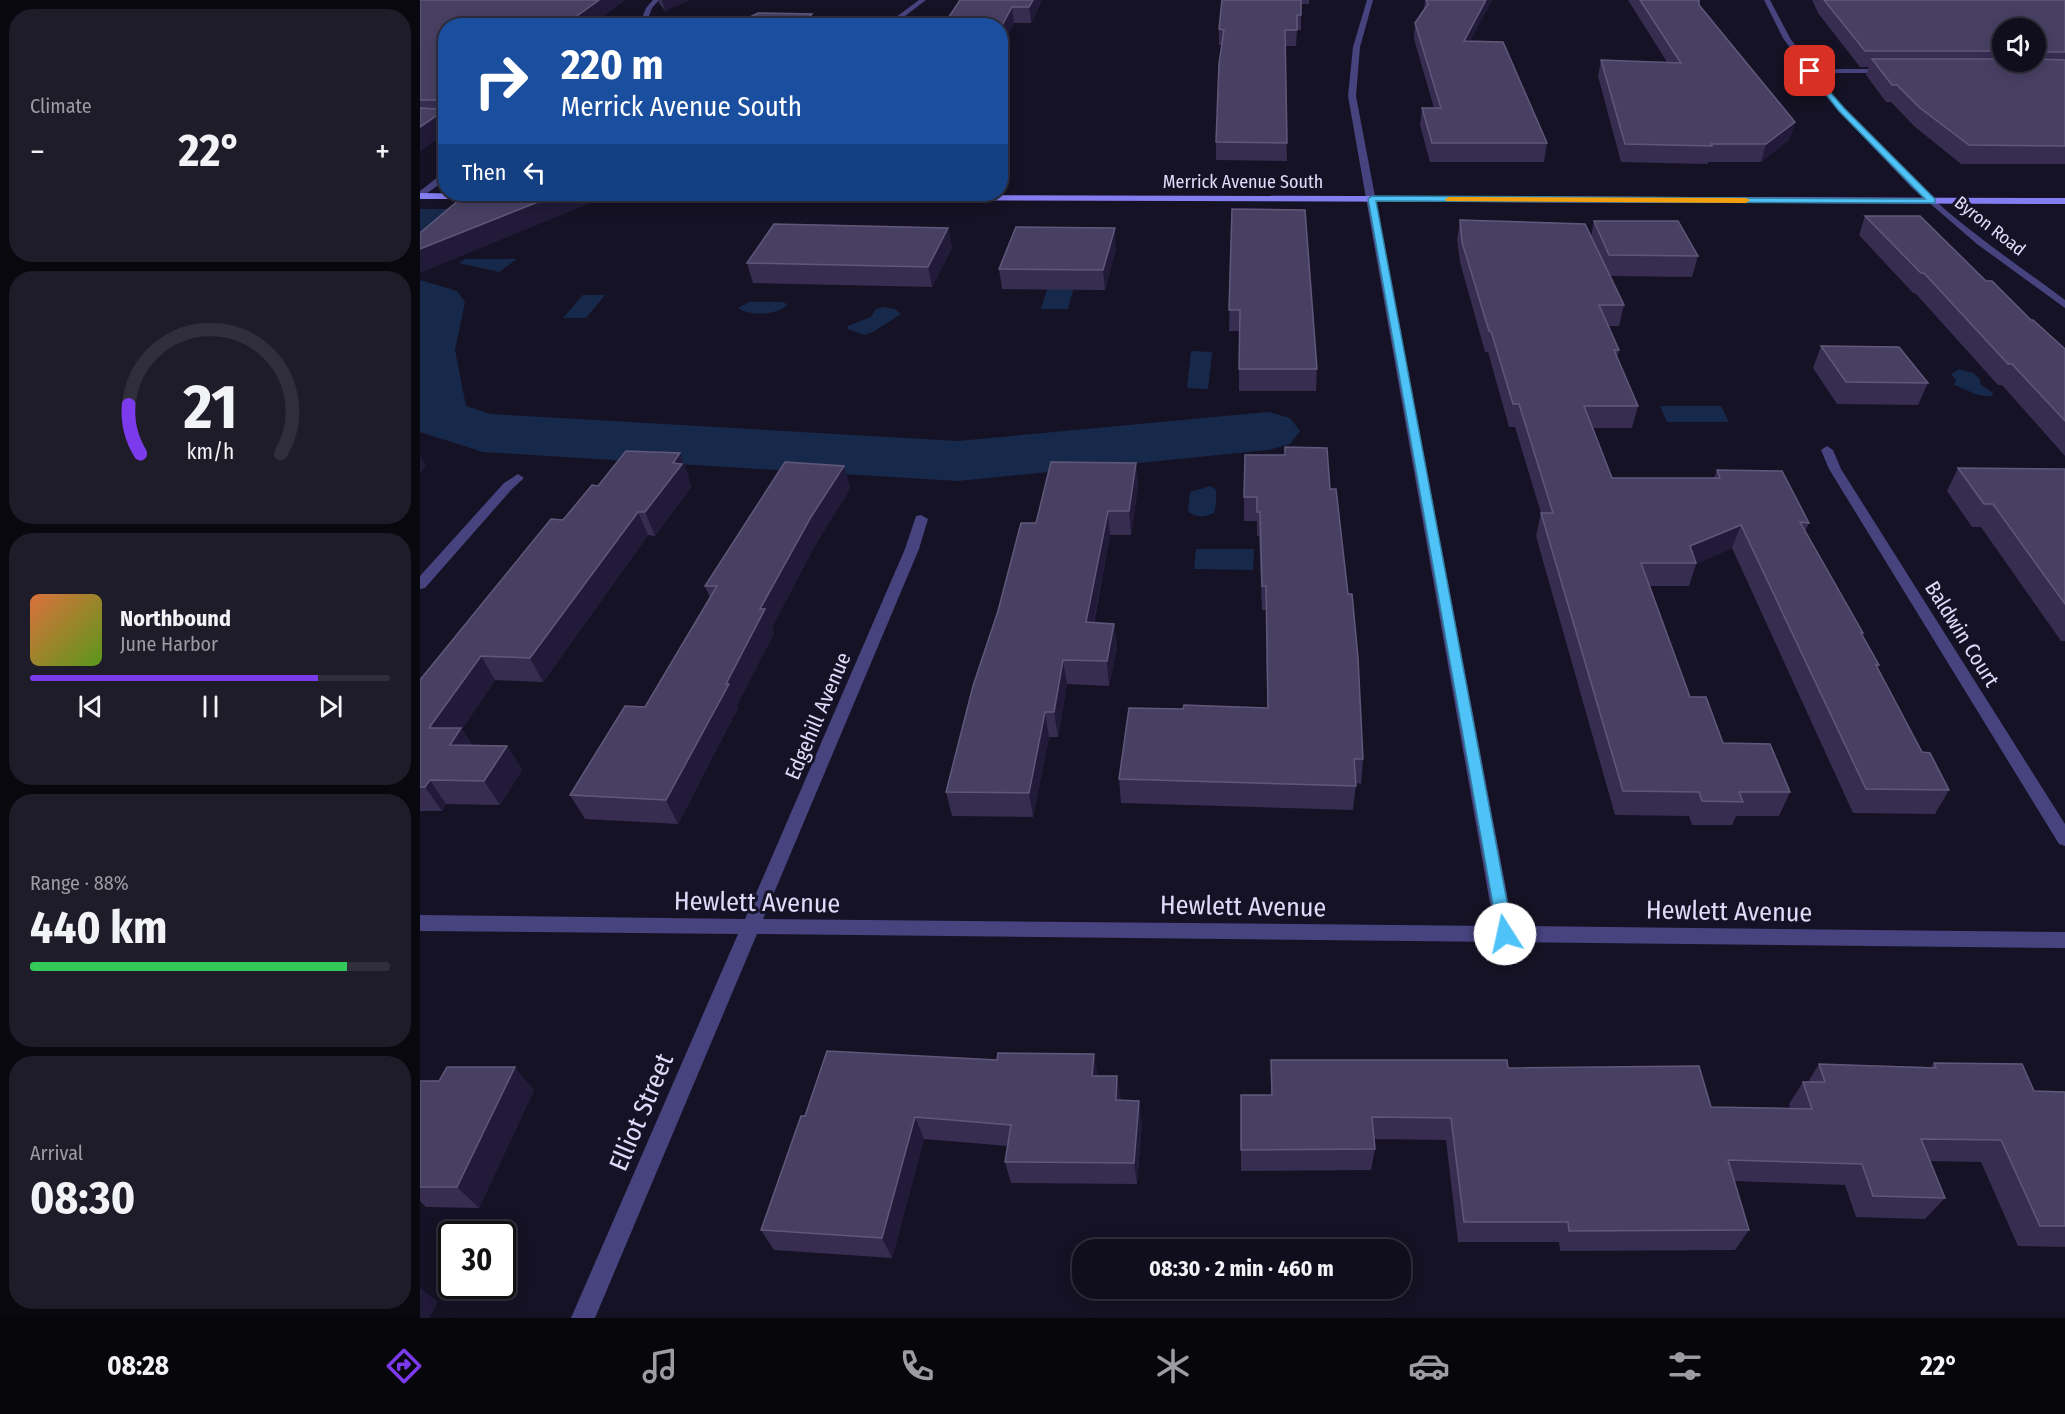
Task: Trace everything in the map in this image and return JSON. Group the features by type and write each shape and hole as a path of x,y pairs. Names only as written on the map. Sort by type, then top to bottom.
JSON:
{"street":[{"path":"645,18 648,8 656,0"},
{"path":"898,18 923,0"},
{"path":"1370,0 1357,35 1353,55 1352,96 1505,934"},
{"name":"Byron Road","path":"1767,0 1810,71 1842,110 1932,201 2065,305"},
{"path":"1810,71 1903,71"},
{"path":"420,196 438,181"},
{"path":"420,196 438,196"},
{"name":"Merrick Avenue South","path":"1008,197 2065,201"},
{"name":"Baldwin Court","path":"1827,450 1834,469 2065,839"},
{"path":"420,585 508,486 518,478"},
{"name":"Edgehill Avenue","path":"750,927 912,549 921,519"},
{"name":"Hewlett Avenue","path":"420,923 2065,940"},
{"name":"Elliot Street","path":"583,1318 750,927"}],"water":[{"path":"420,209 464,209 420,245"},
{"path":"465,259 517,259 499,272 459,263"},
{"path":"1049,283 1075,283 1068,309 1041,309"},
{"path":"583,295 605,295 586,318 563,318"},
{"path":"749,302 787,304 771,313 749,312 738,308"},
{"path":"884,307 895,309 901,314 873,332 864,335 848,329 848,326 871,317 876,309"},
{"path":"1191,351 1212,352 1208,389 1187,388"},
{"path":"1959,369 1973,373 1980,379 1980,384 1993,393 1992,396 1977,394 1954,385 1956,380 1951,374"},
{"path":"1660,406 1721,406 1729,422 1667,422"},
{"path":"1211,486 1216,490 1214,513 1200,516 1188,512 1190,492"},
{"path":"1196,549 1254,549 1253,570 1194,569"}],"building":[{"path":"420,0 599,0 574,18 438,18 438,100 420,100"},
{"path":"960,0 1033,0 1029,7 1012,7 1006,18 948,18"},
{"path":"1222,0 1301,0 1301,15 1297,15 1297,30 1285,30 1287,143 1216,142 1219,64 1224,30 1219,29"},
{"path":"1426,0 1486,0 1464,41 1503,42 1547,143 1432,143 1422,108 1441,108 1415,23 1428,4"},
{"path":"1640,0 1699,0 1699,5 1795,122 1766,144 1711,144 1712,146 1625,144 1601,60 1681,63"},
{"path":"1824,0 2065,0 2065,52 2046,52 2046,18 1992,18 1992,51 1865,51"},
{"path":"758,13 812,14 808,18 748,18"},
{"path":"1872,59 1992,59 1992,72 2046,72 2046,59 2065,60 2065,146 1969,145 1920,108 1897,85 1892,85"},
{"path":"420,108 438,109 438,115 420,127"},
{"path":"458,201 540,201 420,249 420,233"},
{"path":"1232,209 1305,210 1317,369 1239,369 1240,310 1229,310"},
{"path":"1865,216 1920,216 1986,281 1992,281 2031,320 2065,349 2065,421 2012,364 2008,364 1924,273 1921,273"},
{"path":"1460,220 1585,224 1624,305 1599,305 1619,350 1614,350 1638,406 1584,406 1612,478 1720,478 1717,470 1782,471 1809,523 1800,522 1863,633 1861,633 1879,665 1876,665 1922,752 1930,753 1949,790 1866,789 1741,525 1690,546 1696,563 1641,563 1690,697 1706,697 1723,743 1770,744 1790,792 1739,792 1743,802 1702,801 1699,792 1623,791 1541,513 1553,513 1519,404 1513,404 1491,331 1489,331 1462,242"},
{"path":"1594,221 1678,221 1698,256 1609,255"},
{"path":"774,224 948,228 928,267 747,263"},
{"path":"1016,227 1115,228 1103,270 999,269"},
{"path":"1821,346 1899,347 1928,383 1846,382"},
{"path":"1285,447 1327,448 1330,489 1336,489 1348,594 1352,594 1358,658 1363,759 1354,759 1356,786 1119,779 1129,708 1183,709 1184,705 1268,708 1266,586 1262,586 1260,512 1257,512 1257,497 1244,497 1245,455 1285,455"},
{"path":"626,451 680,453 673,463 682,464 645,512 638,512 530,658 481,656 429,728 461,728 450,745 507,746 484,781 430,780 425,787 420,787 420,680 551,519 563,520 592,485 598,486"},
{"path":"785,462 844,466 811,517 760,609 765,609 726,684 729,684 666,800 570,795 625,706 645,707 717,586 705,586"},
{"path":"1051,462 1136,463 1129,511 1108,511 1086,622 1114,624 1107,661 1063,660 1054,712 1045,712 1029,793 946,792 973,686 998,611 1021,523 1036,523"},
{"path":"1958,468 2065,469 2065,604 1993,504 1984,504"},
{"path":"827,1051 997,1060 998,1053 1094,1054 1092,1076 1117,1076 1116,1100 1139,1101 1134,1163 1005,1162 1011,1125 915,1117 882,1238 761,1230 801,1116 805,1116"},
{"path":"1271,1060 1507,1060 1508,1068 1699,1066 1711,1107 1812,1109 1803,1082 1825,1082 1819,1064 1936,1068 1934,1063 2022,1064 2034,1091 2065,1092 2065,1226 2040,1226 2001,1140 1921,1139 1945,1198 1873,1196 1862,1164 1728,1160 1749,1230 1569,1231 1568,1222 1464,1222 1451,1118 1372,1117 1375,1149 1241,1150 1241,1095 1272,1095"},
{"path":"447,1067 515,1067 457,1187 420,1187 420,1081 439,1081"}],"waterway":[{"path":"420,296 438,302 426,350 437,417 483,433 958,461 1268,431"}],"slow traffic":[{"path":"1449,199 1746,200"}],"route":[{"path":"1505,934 1372,199 1932,201 1842,110 1810,71"}]}
